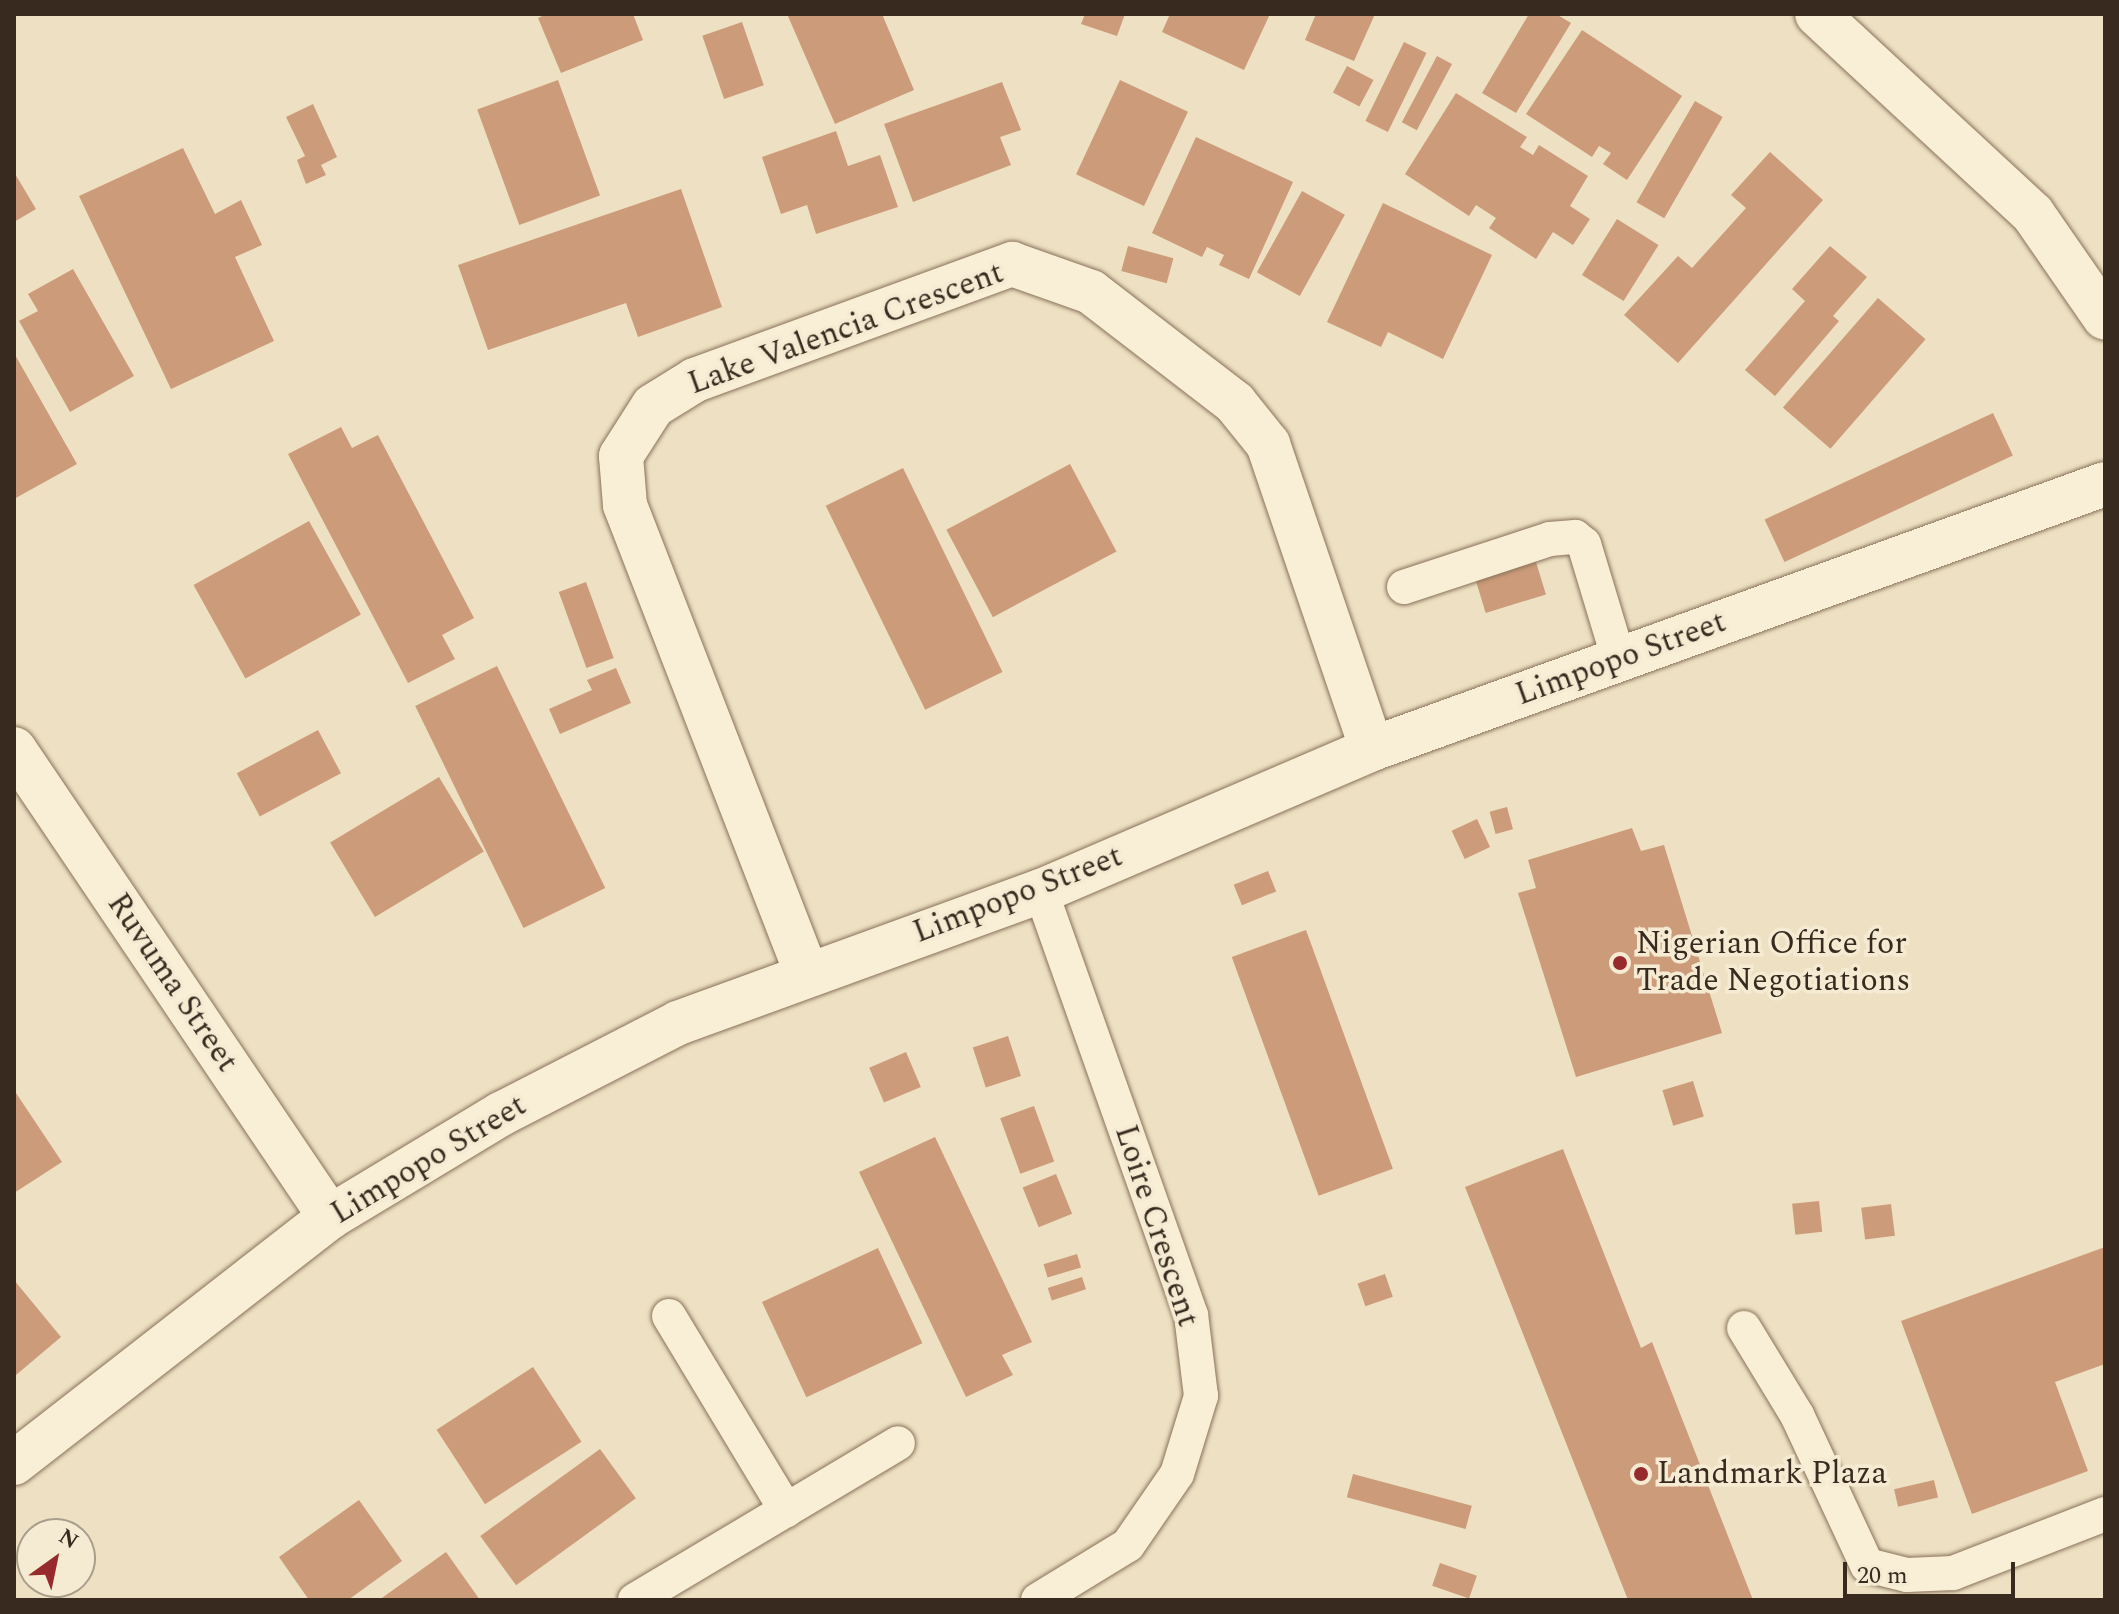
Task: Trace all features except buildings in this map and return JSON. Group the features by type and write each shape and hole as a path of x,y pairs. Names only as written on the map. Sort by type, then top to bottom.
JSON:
{"street":[{"path":"1817,14 2033,214 2105,318"},
{"name":"Lake Valencia Crescent","path":"806,972 625,505 621,456 653,406 695,380 1012,264 1091,292 1235,403 1268,444 1372,749"},
{"name":"Limpopo Street","path":"14,1463 330,1217 501,1114 678,1023 806,972 1041,891 1372,749 2105,484"},
{"name":"Ruvuma Street","path":"14,749 330,1217"}],"lane":[{"path":"1404,587 1550,539 1575,537 1584,544 1619,660"},
{"name":"Loire Crescent","path":"1038,1600 1128,1545 1177,1474 1201,1396 1191,1315 1041,891"},
{"path":"669,1316 786,1510"},
{"path":"1744,1328 1797,1415 1867,1565 1907,1575 1953,1573 2105,1514"},
{"path":"635,1600 898,1443"}],"place":[{"name":"Nigerian Office for Trade Negotiations","path":"1620,963"},
{"name":"Landmark Plaza","path":"1641,1474"}]}
